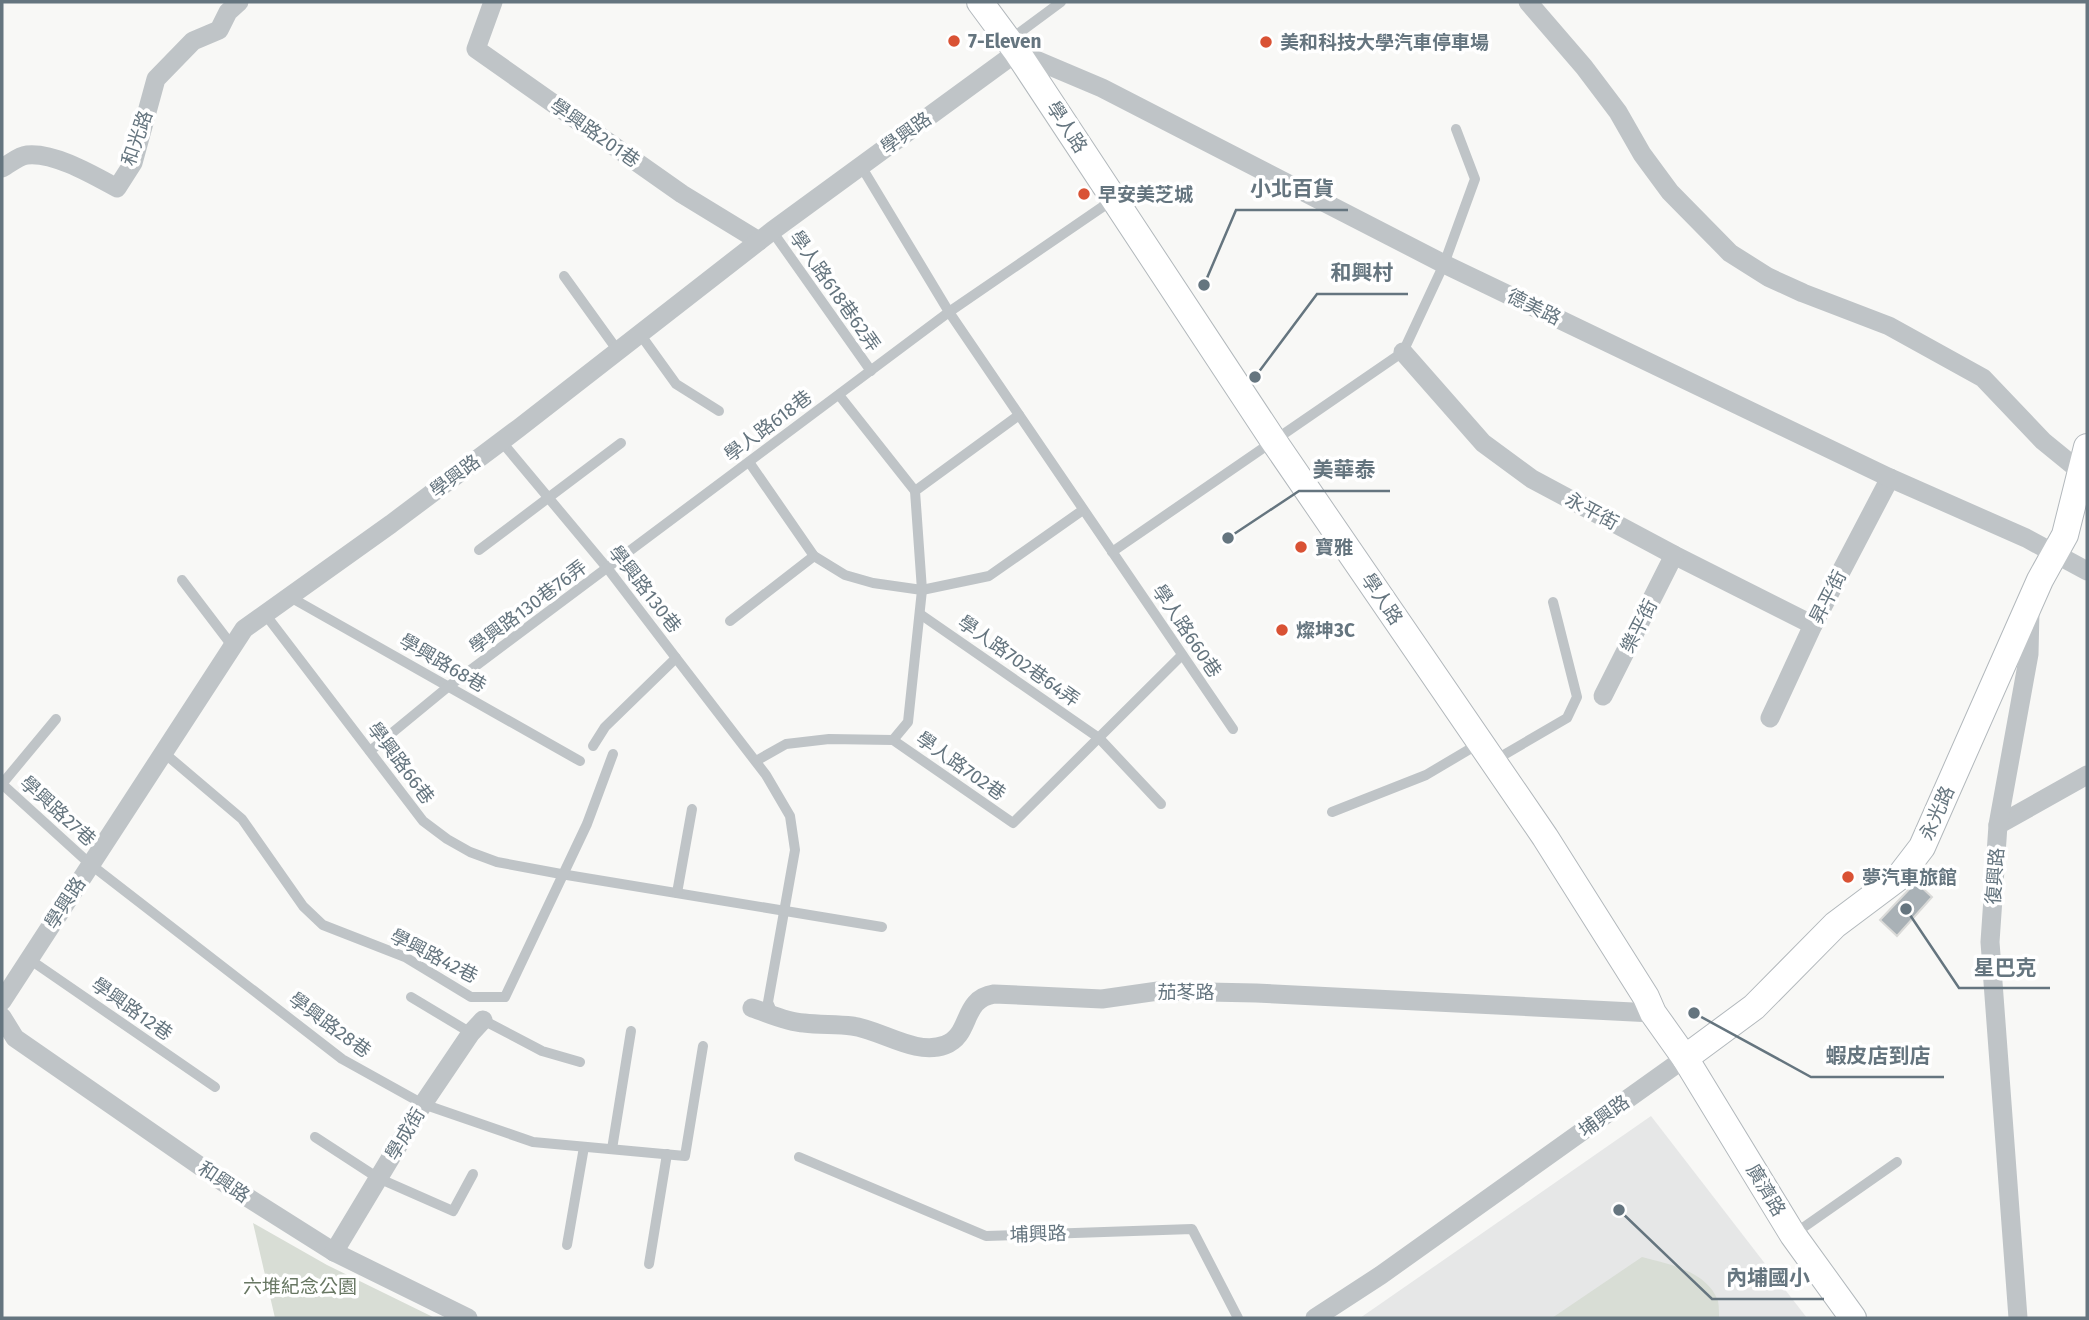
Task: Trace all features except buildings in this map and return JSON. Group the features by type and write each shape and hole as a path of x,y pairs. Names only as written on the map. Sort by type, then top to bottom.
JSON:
{"main road":[{"name":"學人路","path":"980,2 1013,46 1273,440 1545,837 1646,997 1653,1013 1685,1058"},
{"name":"復興路","path":"2030,603 2065,535 2084,459"},
{"name":"永光路","path":"1685,1058 1754,1007 1835,925 1899,877 1922,847 2030,603"},
{"name":"廣濟路","path":"1685,1058 1793,1235 1853,1318"}],"street":[{"name":"和光路","path":"2,168 30,154 57,159 117,188 133,163 156,79 193,41 219,30 228,12 239,2"},
{"name":"學興路201巷","path":"493,2 476,50 681,194 765,236"},
{"path":"1528,2 1584,67 1618,112 1642,154 1670,192 1730,253 1768,277 1889,326 1983,378 2043,441 2084,459"},
{"name":"學興路","path":"2,1001 244,629 502,441 765,236 862,166 1013,46"},
{"name":"德美路","path":"1013,46 1102,88 1444,264 2087,571"},
{"name":"永平街","path":"1403,352 1483,443 1532,479 1813,625"},
{"name":"昇平街","path":"1770,718 1813,625 1890,478"},
{"name":"樂平街","path":"1603,696 1674,555"},
{"name":"復興路","path":"2018,1318 1990,942 1998,825 2029,654 2030,603"},
{"path":"1998,825 2087,775"},
{"name":"茄苳路","path":"752,1008 800,1023 853,1026 929,1049 947,1044 959,1035 973,1005 984,996 994,995 1102,999 1157,991 1256,993 1653,1013"},
{"name":"和興路","path":"2,1017 15,1038 223,1182 334,1252 468,1318"},
{"name":"學成街","path":"334,1252 423,1104 477,1026"},
{"name":"埔興路","path":"1315,1318 1381,1275 1685,1058"}],"lane":[{"path":"1013,46 1061,2"},
{"path":"1112,552 1403,352 1444,264 1475,179 1456,129"},
{"path":"862,166 949,312"},
{"name":"學人路618巷","path":"608,569 949,312 1114,199"},
{"name":"學人路618巷62弄","path":"765,236 871,371"},
{"path":"564,276 618,351"},
{"name":"學人路660巷","path":"949,312 1233,729"},
{"path":"640,334 676,384 719,411"},
{"path":"756,761 786,744 829,738 893,740 908,722 922,590 915,491 839,395"},
{"path":"915,491 1019,415"},
{"name":"學興路130巷","path":"502,441 608,569 756,761 790,816 795,850 768,1002 774,1015"},
{"path":"479,550 621,443"},
{"path":"749,462 814,556 845,575 873,583 922,590 989,576 1083,510"},
{"path":"730,621 814,556"},
{"name":"學興路130巷76弄","path":"370,751 449,686 608,569"},
{"path":"182,580 233,647"},
{"name":"學興路68巷","path":"290,596 580,761"},
{"path":"1332,812 1486,753 1567,718 1577,697 1553,602"},
{"name":"學興路66巷","path":"265,614 423,821 470,852 497,862 561,874 882,927"},
{"name":"學人路702巷64弄","path":"920,614 1099,738"},
{"name":"學人路702巷","path":"893,740 1013,823 1182,655"},
{"path":"593,746 605,727 676,658"},
{"path":"2,784 56,719"},
{"path":"1099,738 1161,804"},
{"name":"學興路42巷","path":"163,751 242,819 297,898 323,925 405,957 471,997 505,997 587,824 613,754"},
{"name":"學興路27巷","path":"2,784 90,864"},
{"path":"677,893 692,809"},
{"name":"學興路28巷","path":"90,864 342,1059 423,1104 533,1142 667,1154"},
{"name":"學興路12巷","path":"29,959 215,1087"},
{"path":"411,997 477,1026 542,1051 580,1062"},
{"path":"612,1149 631,1031"},
{"path":"649,1264 667,1154 685,1156 702,1046"},
{"path":"315,1138 379,1178 453,1211 473,1174"},
{"path":"567,1245 584,1147"},
{"name":"埔興路","path":"799,1157 986,1236 1192,1229 1238,1318"},
{"path":"1793,1235 1897,1162"},
{"path":"2016,1298 2028,1318"}],"shaded area":[{"path":"1651,1116 1807,1318 1360,1318"}],"green space":[{"name":"六堆紀念公園","path":"253,1223 327,1265 435,1318 275,1318"},
{"path":"1642,1257 1686,1270 1705,1282 1718,1301 1719,1318 1552,1318"}],"place":[{"name":"7-Eleven","path":"954,41"},
{"name":"美和科技大學汽車停車場","path":"1266,42"},
{"name":"早安美芝城","path":"1084,194"},
{"name":"小北百貨","path":"1204,285"},
{"name":"和興村","path":"1255,377"},
{"name":"美華泰","path":"1228,538"},
{"name":"寶雅","path":"1301,547"},
{"name":"燦坤3C","path":"1282,630"},
{"name":"夢汽車旅館","path":"1848,877"},
{"name":"星巴克","path":"1906,909"},
{"name":"蝦皮店到店","path":"1694,1013"},
{"name":"內埔國小","path":"1619,1210"}]}
